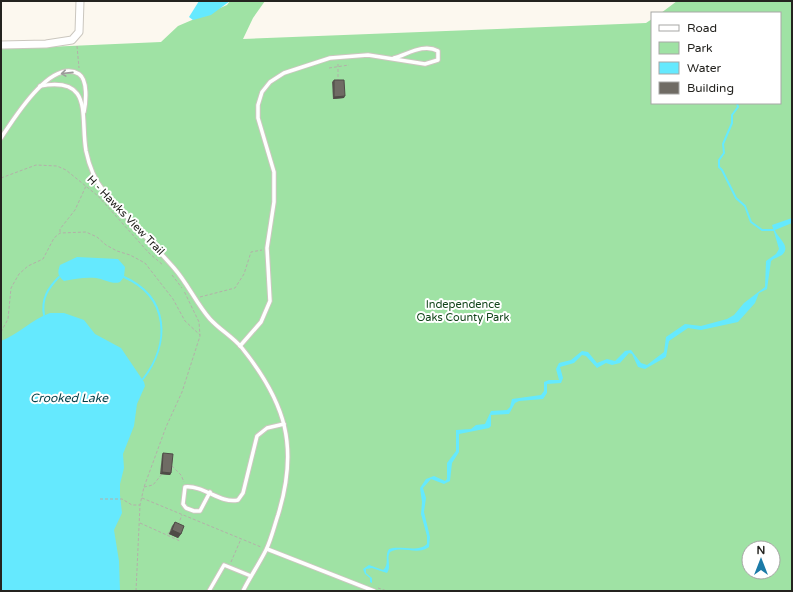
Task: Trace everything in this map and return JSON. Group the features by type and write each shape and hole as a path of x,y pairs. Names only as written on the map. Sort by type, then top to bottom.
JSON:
{"street":[{"path":"1,45 46,44 72,40 77,37 79,32 80,1"}],"lane":[{"path":"240,346 261,322 270,301 267,250 274,202 274,172 258,118 258,105 262,92 270,82 284,73 315,62 337,57 368,55 394,58 412,64 425,64 438,60 438,51 431,47 420,49 394,58"},
{"path":"1,138 30,96 50,78 64,73 75,73 80,75 84,80 86,104 84,113"},
{"path":"40,86 56,83 71,88 80,98 84,113 86,149 89,164 102,190 176,270 204,312 240,346 270,388 284,424 289,450 288,468 284,496 266,550 243,591"},
{"path":"210,492 200,511 194,511 186,508 183,504 185,487 193,486 210,492 231,502 238,500 243,493 257,436 267,428 284,424"},
{"path":"266,550 374,591"},
{"path":"209,591 224,565 251,576"}],"path":[{"path":"77,37 80,75"},
{"path":"337,57 338,81"},
{"path":"329,68 349,65"},
{"name":"H - Hawks View Trail","path":"1,178 36,165 48,164 66,170 98,196 118,220 129,229 150,253 165,267"},
{"path":"60,233 60,229 75,210 86,186"},
{"path":"1,332 8,319 11,288 14,280 28,266 43,259 54,238 60,233 86,232 92,234 106,245 145,263 173,298 185,321 200,336"},
{"path":"189,302 202,296 235,288 244,274 251,252 254,250 267,250"},
{"path":"136,591 141,498 166,427 182,392 200,336 199,322 183,290 169,271"},
{"path":"171,465 181,475 185,487"},
{"path":"144,487 153,485 162,474"},
{"path":"100,499 122,499 132,505 140,505"},
{"path":"168,536 172,526 177,527 183,514"},
{"path":"140,523 180,541"},
{"path":"178,540 180,534"},
{"path":"229,566 242,539"}],"green space":[{"name":"Independence Oaks County Park","path":"230,1 265,1 253,18 243,39 646,23 651,20 651,104 781,104 781,12 662,12 677,1 792,1 792,591 1,591 1,49 161,42 178,26 227,5"}],"water":[{"path":"199,1 230,1 211,15 193,20 189,17"},
{"path":"792,218 792,223 775,230 785,245 785,252 771,261 767,289 759,293 755,303 738,322 701,330 688,328 669,341 666,357 645,369 638,367 632,354 629,353 620,363 612,365 606,363 597,368 586,356 582,355 574,363 560,367 563,378 561,383 547,384 547,393 543,399 519,401 515,403 509,414 491,415 491,426 489,428 459,434 459,452 452,463 450,481 444,484 431,479 423,488 426,498 424,512 430,537 429,547 420,551 395,550 390,552 389,568 387,573 372,568 366,569 366,573 372,578 372,583 370,582 370,578 365,574 363,569 369,565 383,570 386,565 389,549 419,548 427,544 427,536 421,514 422,502 420,488 426,479 434,476 445,481 447,479 447,463 456,451 456,430 471,429 476,425 485,424 491,411 507,410 510,407 512,399 541,395 544,391 544,382 549,380 559,380 556,369 559,363 571,360 582,351 588,352 597,363 607,359 615,361 625,351 631,350 641,363 647,365 664,352 666,337 685,324 701,326 727,319 734,315 744,303 765,287 766,261 776,254 779,249 772,225"},
{"path":"77,257 118,259 125,267 124,277 117,283 92,278 80,278 64,281 60,278 59,274 60,265"},
{"name":"Crooked Lake","path":"50,313 64,313 84,320 95,334 121,348 144,382 145,386 137,404 134,426 123,454 124,468 120,484 122,513 114,530 119,561 120,591 1,591 1,341 14,335 37,319"}],"building":[{"path":"334,80 344,80 345,96 334,97"},
{"path":"163,453 173,454 171,473 162,472"},
{"path":"175,522 184,526 181,534 172,530"}],"waterway":[{"path":"737,104 738,107 732,115 732,123 723,144 724,153 719,160 719,167 736,198 745,206 751,222 762,230 774,230"},
{"path":"44,315 43,309 46,294 59,277"},
{"path":"124,277 139,286 150,296 157,309 161,322 161,336 158,351 152,365 143,379"}]}
